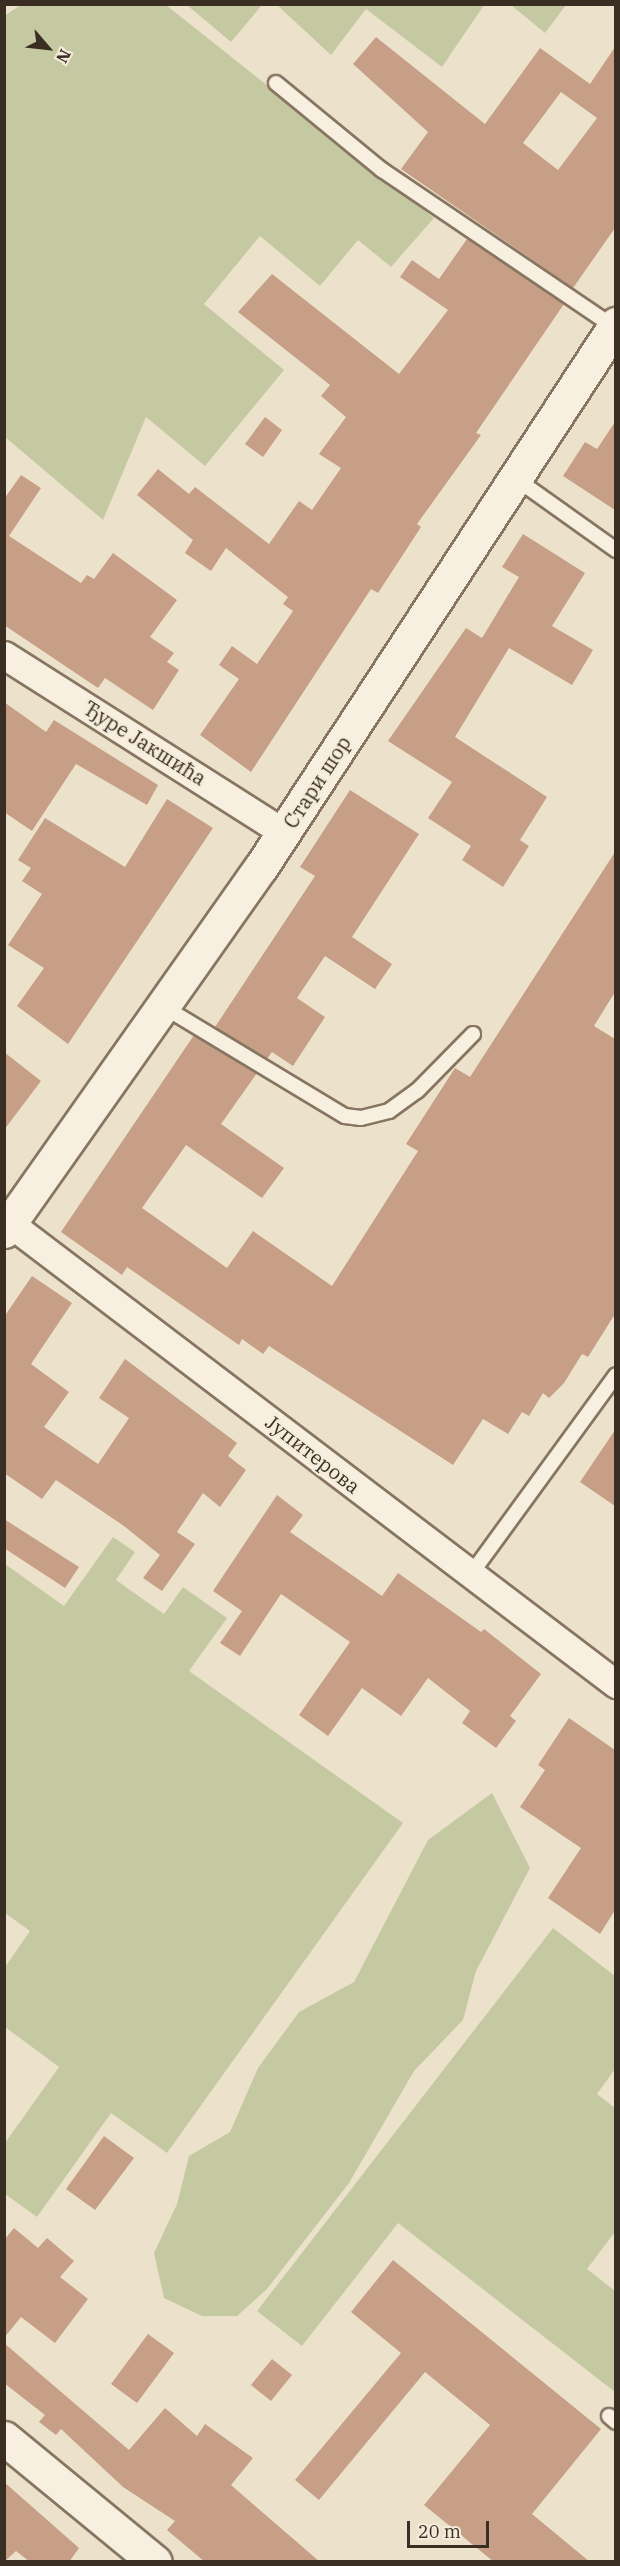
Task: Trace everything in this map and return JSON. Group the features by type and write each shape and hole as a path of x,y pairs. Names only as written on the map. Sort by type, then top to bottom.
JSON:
{"main road":[{"name":"Стари шор","path":"6,1225 164,1007 284,833 614,325"},
{"path":"4,2438 155,2562"}],"street":[{"name":"Ђуре Јакшића","path":"4,655 284,833"},
{"name":"Јупитерова","path":"6,1225 615,1684"}],"lane":[{"path":"276,82 382,170 614,325"},
{"path":"515,478 615,550"},
{"path":"164,1007 345,1116 361,1118 389,1111 417,1091 473,1034"},
{"path":"471,1574 615,1375"}],"green space":[{"path":"21,5 166,5 434,218 391,267 358,240 320,286 260,236 204,304 284,370 205,466 146,417 103,520 5,437 4,16"},
{"path":"187,5 262,5 231,42"},
{"path":"277,5 484,5 442,67 366,9 331,55"},
{"path":"511,5 566,5 545,33"},
{"path":"113,1537 135,1552 116,1580 164,1614 183,1587 227,1618 189,1671 403,1823 167,2153 111,2113 37,2217 5,2194 5,2143 59,2067 5,2027 5,1967 30,1931 5,1913 5,1564 64,1606"},
{"path":"492,1793 530,1868 476,1971 463,2020 414,2071 349,2183 267,2289 237,2316 202,2316 164,2298 154,2253 177,2204 189,2156 230,2132 258,2068 299,2012 354,1982 428,1840"},
{"path":"553,1928 615,1976 615,2069 597,2094 615,2108 615,2232 587,2269 615,2291 615,2392 398,2223 302,2346 257,2311"}],"building":[{"path":"376,37 485,124 540,48 590,84 615,47 615,228 573,288 401,169 428,132 353,64","holes":["561,92 597,118 558,170 523,143"]},
{"path":"467,239 564,304 476,433 481,435 417,524 421,527 378,593 371,589 251,772 200,735 239,679 219,665 232,646 257,664 293,611 283,604 288,597 226,548 211,571 185,553 193,540 137,495 158,469 189,494 195,487 269,544 299,501 312,510 341,468 319,454 346,417 321,396 330,385 238,312 272,274 399,374 448,310 400,277 412,260 439,279"},
{"path":"265,417 282,430 263,457 245,444"},
{"path":"615,422 615,510 563,476 585,442 597,449"},
{"path":"21,475 41,488 9,536 81,583 87,575 94,579 113,553 177,600 150,637 174,653 167,662 179,670 153,710 105,678 98,688 4,625 4,499"},
{"path":"523,534 585,573 552,626 593,650 572,685 509,648 455,737 547,797 520,840 529,846 503,887 462,860 471,846 428,818 452,782 388,741 466,628 482,638 519,577 502,567"},
{"path":"4,702 46,732 54,720 158,785 147,805 76,764 32,831 4,812"},
{"path":"350,790 419,834 352,937 392,964 375,989 325,956 297,998 325,1017 293,1066 272,1052 267,1059 215,1027 315,876 300,867"},
{"path":"167,799 213,828 68,1044 17,1006 44,968 8,945 42,894 22,881 31,868 18,860 45,818 125,867"},
{"path":"615,852 615,992 594,1026 615,1039 615,1314 588,1357 582,1354 564,1383 549,1398 543,1393 529,1416 522,1412 508,1434 483,1419 453,1465 269,1346 263,1354 242,1339 239,1345 127,1267 122,1275 61,1232 194,1035 257,1073 221,1124 284,1168 262,1198 186,1145 142,1208 227,1268 253,1231 332,1286 418,1151 406,1144 455,1068 470,1077"},
{"path":"4,1052 41,1081 4,1130"},
{"path":"32,1276 72,1303 31,1364 69,1392 44,1427 98,1464 129,1418 99,1398 125,1359 237,1443 228,1456 246,1470 220,1507 203,1493 177,1532 195,1544 162,1591 143,1578 160,1555 124,1526 56,1480 42,1499 4,1473 4,1317"},
{"path":"615,1430 615,1506 580,1482"},
{"path":"277,1495 303,1515 290,1532 382,1596 398,1573 481,1632 484,1629 541,1674 510,1716 516,1721 496,1748 462,1723 470,1711 428,1678 401,1716 362,1688 328,1736 299,1715 350,1642 281,1594 240,1656 220,1643 242,1611 213,1591"},
{"path":"4,1519 79,1567 65,1588 4,1548"},
{"path":"569,1718 615,1750 615,1910 600,1934 548,1898 581,1848 520,1807 545,1770 538,1765"},
{"path":"104,2136 134,2158 95,2210 66,2189"},
{"path":"14,2228 38,2248 47,2238 74,2261 60,2277 88,2299 55,2343 21,2317 4,2338 4,2240"},
{"path":"393,2260 601,2429 532,2514 590,2562 494,2562 424,2505 490,2425 425,2372 319,2500 295,2480 401,2353 351,2312"},
{"path":"148,2334 174,2353 137,2403 111,2384"},
{"path":"4,2343 129,2450 165,2408 197,2436 205,2424 253,2458 231,2485 320,2562 205,2562 167,2530 175,2521 123,2487 61,2429 56,2435 39,2422 45,2415 4,2383"},
{"path":"272,2359 292,2375 271,2401 251,2385"},
{"path":"4,2482 79,2548 69,2562 30,2562 16,2551 4,2562"}]}
